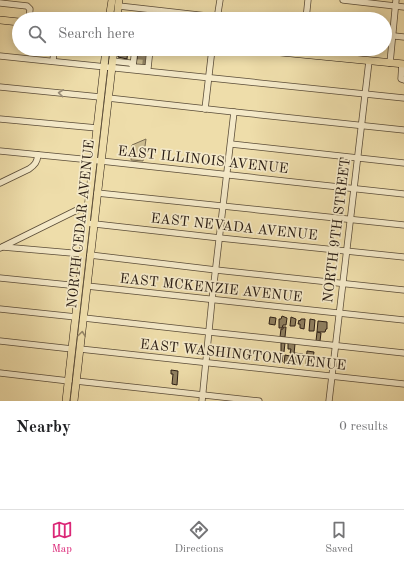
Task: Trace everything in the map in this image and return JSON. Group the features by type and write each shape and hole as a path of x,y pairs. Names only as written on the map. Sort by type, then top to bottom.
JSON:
{"main road":[{"path":"111,12 112,0"},
{"path":"0,20 12,21"},
{"name":"NORTH CEDAR AVENUE","path":"90,223 87,209 97,160 103,143 108,98 109,65 107,56"},
{"name":"NORTH CEDAR AVENUE","path":"74,401 72,381 72,349 79,286 97,193 97,128 100,97 112,56"},
{"path":"332,56 403,64"},
{"path":"100,97 103,102 103,143"},
{"name":"NORTH CEDAR AVENUE","path":"66,401 80,349 87,286 86,255"},
{"path":"79,286 83,291 81,310 84,318"}],"street":[{"path":"219,12 220,0"},
{"path":"307,12 308,0"},
{"path":"343,0 396,3 404,7"},
{"path":"0,3 28,6 30,12"},
{"path":"119,3 178,12"},
{"path":"392,45 396,3"},
{"path":"393,36 404,37"},
{"path":"0,56 109,65 208,78 404,98"},
{"path":"52,61 53,56"},
{"path":"205,109 211,56"},
{"path":"390,63 391,56"},
{"path":"109,65 130,64 136,57 148,57 148,68 135,67 136,57"},
{"name":"NORTH 9TH STREET","path":"328,401 369,61"},
{"path":"403,64 400,79 404,80"},
{"path":"0,86 100,97"},
{"path":"108,98 404,130"},
{"path":"202,398 234,112"},
{"path":"0,119 97,128"},
{"path":"231,144 404,162"},
{"name":"EAST ILLINOIS AVENUE","path":"0,151 97,160 404,194"},
{"path":"0,183 34,166 38,155"},
{"path":"97,193 404,226"},
{"path":"1,247 79,209 87,209"},
{"name":"EAST NEVADA AVENUE","path":"90,223 346,252 404,257"},
{"path":"1,247 404,290"},
{"path":"0,278 79,286"},
{"name":"EAST MCKENZIE AVENUE","path":"87,286 404,320"},
{"path":"0,309 76,317"},
{"path":"84,318 404,353"},
{"path":"0,341 72,349"},
{"name":"EAST WASHINGTON AVENUE","path":"80,349 404,384"},
{"path":"0,373 202,398 259,401"}],"shaded area":[{"path":"146,139 143,161 131,160 132,145"}],"building":[{"path":"118,56 127,56 127,59"},
{"path":"137,56 148,56 146,66 136,65"},
{"path":"282,316 287,318 286,325 279,328 279,319 281,319"},
{"path":"270,317 276,318 275,325 269,324"},
{"path":"291,317 296,319 295,326 290,326"},
{"path":"301,319 305,319 304,329 300,328 300,324 298,324 299,320 300,321"},
{"path":"310,319 315,320 314,331 309,331"},
{"path":"318,321 327,322 327,329 325,332 317,332"},
{"path":"283,327 286,327 285,337 280,337 281,329 283,329"},
{"path":"317,332 321,333 320,341 316,341"},
{"path":"281,343 285,343 284,352 281,352"},
{"path":"288,343 295,344 294,354 290,353 291,349 288,349"},
{"path":"307,351 314,352 312,365 306,364"},
{"path":"276,353 283,354 282,362 275,362"},
{"path":"294,353 303,354 302,364 293,364"},
{"path":"285,355 290,356 289,365 284,363"},
{"path":"171,370 178,371 177,385 172,384 173,374 171,374"}],"tunnel":[{"path":"137,62 146,63"}]}
